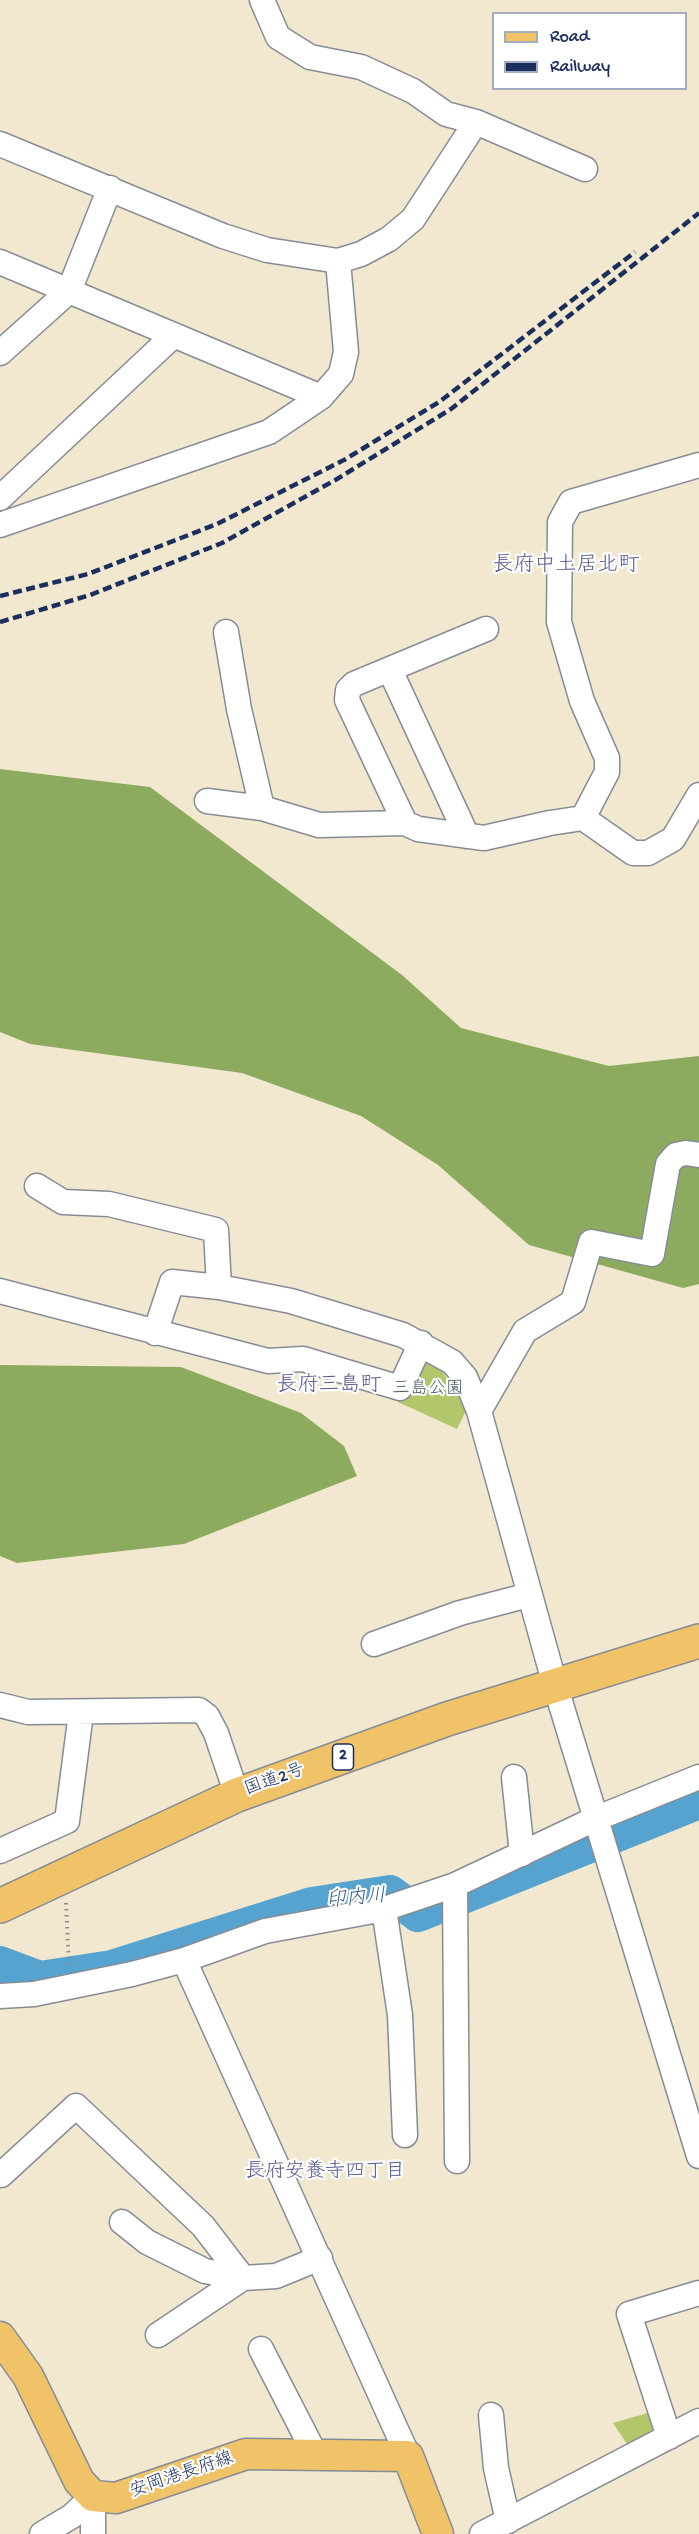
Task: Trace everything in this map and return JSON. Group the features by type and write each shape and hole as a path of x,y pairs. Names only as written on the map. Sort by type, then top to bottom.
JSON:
{"highway":[{"name":"国道2号","path":"0,1906 237,1795 447,1719 699,1641"}],"main road":[{"path":"0,2337 28,2376 79,2481 93,2496"},
{"name":"安岡港長府線","path":"93,2496 116,2498 246,2454 408,2456"},
{"path":"408,2456 438,2534"}],"street":[{"path":"262,0 278,37 310,57 362,67 414,91 446,114 476,123 585,169"},
{"path":"0,144 223,236 267,250 338,261 361,254 388,239 413,219 476,123"},
{"path":"0,354 69,291 110,188"},
{"path":"0,525 259,436 321,397 342,374 346,352 338,261"},
{"path":"0,262 321,397"},
{"path":"0,498 174,335"},
{"path":"583,818 607,772 607,758 582,701 559,622 560,522 571,502 699,465"},
{"path":"405,823 347,700 348,690 354,684 486,629"},
{"path":"226,632 238,709 262,808"},
{"path":"390,670 467,836"},
{"path":"207,801 262,808 319,825 405,823 417,829 484,838 583,818 633,853 648,854 673,839 699,795"},
{"path":"479,1411 525,1330 573,1302 591,1242 652,1254 668,1164 676,1155 686,1153 699,1155"},
{"path":"37,1186 63,1202 109,1204 216,1230 219,1287"},
{"path":"155,1333 172,1282 219,1287 291,1301 358,1320 421,1343 452,1362 465,1377 479,1411 555,1685 699,2156"},
{"path":"0,1291 268,1361 303,1359 400,1388 421,1343"},
{"path":"374,1644 460,1613 529,1595"},
{"path":"0,1705 28,1712 199,1710 207,1716 216,1733 237,1795"},
{"path":"0,1851 67,1821 81,1713"},
{"path":"0,1996 34,1994 83,1985 184,1960 265,1931 397,1904 455,1895 522,1854 598,1828 699,1777"},
{"path":"514,1778 522,1854"},
{"path":"455,1895 457,2161"},
{"path":"397,1904 405,2136"},
{"path":"184,1960 408,2456"},
{"path":"1,2175 76,2106 203,2226 243,2278"},
{"path":"122,2222 147,2241 205,2271 243,2278 276,2276 320,2258"},
{"path":"158,2335 243,2278"},
{"path":"669,2438 629,2314 699,2293"},
{"path":"261,2349 316,2456"},
{"path":"0,2364 28,2376"},
{"path":"490,2415 496,2468 508,2521"},
{"path":"482,2534 699,2421"},
{"path":"42,2534 72,2516 93,2496"},
{"path":"93,2496 93,2534"}],"path":[{"path":"65,1900 69,1964"}],"green space":[{"path":"0,769 150,787 402,975 461,1028 609,1066 699,1056 699,1284 683,1288 529,1245 438,1165 361,1116 242,1073 30,1044 0,1032"},
{"name":"三島公園","path":"433,1360 464,1400 466,1411 457,1429 398,1402 415,1361"},
{"path":"0,1365 181,1367 301,1413 344,1446 357,1476 184,1544 17,1563 0,1556"},
{"path":"651,2412 657,2429 652,2439 629,2447 613,2423"}],"waterway":[{"name":"印内川","path":"0,1964 40,1979 112,1968 312,1905 390,1893 418,1914 699,1801"}],"railway":[{"path":"0,622 90,595 222,543 337,479 451,409 699,213"},
{"path":"0,596 88,574 217,524 344,460 439,402 635,252"}],"district":[{"name":"長府中土居北町","path":"566,567"},
{"name":"長府三島町","path":"329,1387"},
{"name":"長府安養寺四丁目","path":"325,2173"}]}
